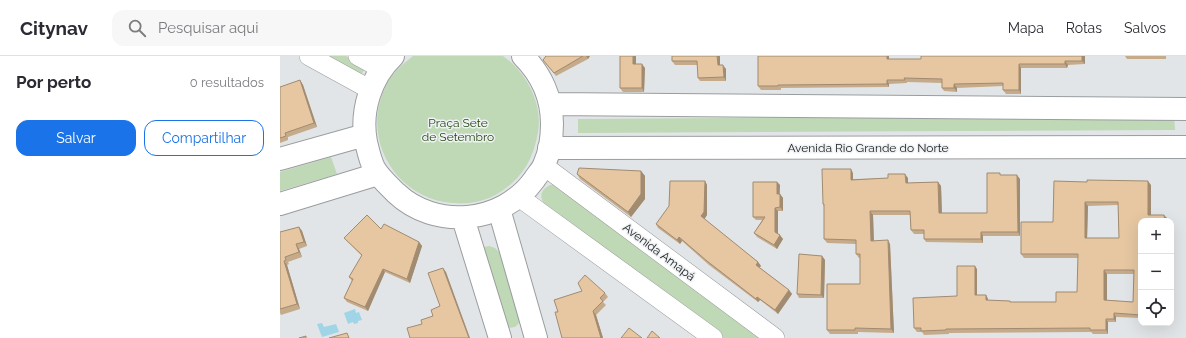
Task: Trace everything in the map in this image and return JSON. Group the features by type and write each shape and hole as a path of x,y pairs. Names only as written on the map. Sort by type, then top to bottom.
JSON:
{"main road":[{"path":"388,62 371,90 366,105 364,120 365,135 374,167 378,174 401,198 415,207 430,213 447,217 463,218 476,216 499,209 519,196 530,186 547,157 552,134 550,104 545,87 536,71 524,56"},
{"path":"550,104 1186,109"},
{"path":"280,159 365,135"},
{"name":"Avenida Rio Grande do Norte","path":"547,157 1186,147"},
{"path":"280,204 378,174"},
{"path":"499,209 536,338"},
{"path":"463,218 500,338"}],"street":[{"path":"309,56 371,90"},
{"path":"358,56 388,62"},
{"name":"Avenida Amapá","path":"547,157 775,338"},
{"path":"519,196 713,338"}],"green space":[{"path":"326,56 346,56 366,67 361,75"},
{"name":"Praça Sete de Setembro","path":"413,56 503,56 526,79 538,110 538,132 534,148 528,163 519,176 494,196 481,201 467,203 452,203 431,199 413,189 398,176 387,160 380,142 377,123 380,102 390,78"},
{"path":"1174,115 1175,130 578,133 578,119"},
{"path":"331,157 337,174 280,191 280,172"},
{"path":"556,183 764,338 722,338 545,206 542,197 543,191 548,186"},
{"path":"489,246 495,248 499,252 520,318 520,322 515,327 508,328 481,255 484,247"}],"water":[{"path":"355,309 356,313 359,312 362,320 358,321 358,323 354,324 353,322 348,324 344,313"},
{"path":"322,323 324,327 336,324 339,332 322,337 317,324"}],"building":[{"path":"546,56 583,56 554,73 543,60"},
{"path":"620,56 633,56 633,64 642,64 642,88 620,88"},
{"path":"672,56 717,56 718,65 723,65 724,77 698,78 697,61 672,61"},
{"path":"758,56 887,56 887,59 921,59 921,56 1082,56 1082,61 1065,61 1065,64 1019,64 1019,90 1003,90 1003,83 954,84 954,88 942,88 942,79 904,78 905,80 887,80 887,84 758,86"},
{"path":"300,80 314,123 285,133 286,136 280,138 280,87"},
{"path":"579,168 641,171 641,194 628,212 577,174"},
{"path":"822,169 851,169 851,180 888,178 888,174 905,174 906,183 938,182 939,213 987,213 987,173 1017,175 1018,232 981,232 981,239 924,239 924,230 911,230 910,211 870,211 871,241 888,240 891,329 855,328 855,330 827,330 827,284 860,284 860,254 856,254 856,240 824,239"},
{"path":"670,181 705,181 704,212 701,216 758,262 756,265 789,290 775,310 757,297 756,299 679,237 677,240 656,224 669,206"},
{"path":"1054,181 1148,181 1148,215 1164,215 1164,218 1138,218 1138,315 1114,313 1114,319 1106,319 1106,330 1090,330 1090,328 946,329 921,331 921,328 914,328 913,298 957,296 957,266 975,266 975,295 986,295 986,300 1010,302 1056,302 1056,292 1077,292 1078,254 1021,254 1021,222 1053,222","holes":["1085,202 1118,202 1119,238 1085,238","1104,270 1134,270 1133,302 1104,300"]},
{"path":"753,182 777,182 777,194 780,194 780,207 775,208 775,232 780,235 774,245 754,233 765,217 753,217"},
{"path":"367,215 381,229 384,224 419,242 407,279 383,269 365,307 344,298 353,279 349,277 362,255 344,238"},
{"path":"299,227 304,242 296,244 299,252 285,257 286,260 284,261 297,304 280,309 280,232"},
{"path":"799,254 822,256 821,295 797,294"},
{"path":"443,268 469,338 410,338 407,328 422,324 421,320 433,316 431,310 440,306 428,273"},
{"path":"585,275 605,293 600,298 603,301 593,311 601,338 562,338 555,312 558,312 554,300 582,291 578,283"},
{"path":"629,328 642,338 621,338"},
{"path":"652,331 660,338 647,338"},
{"path":"347,333 349,338 329,338"}]}
